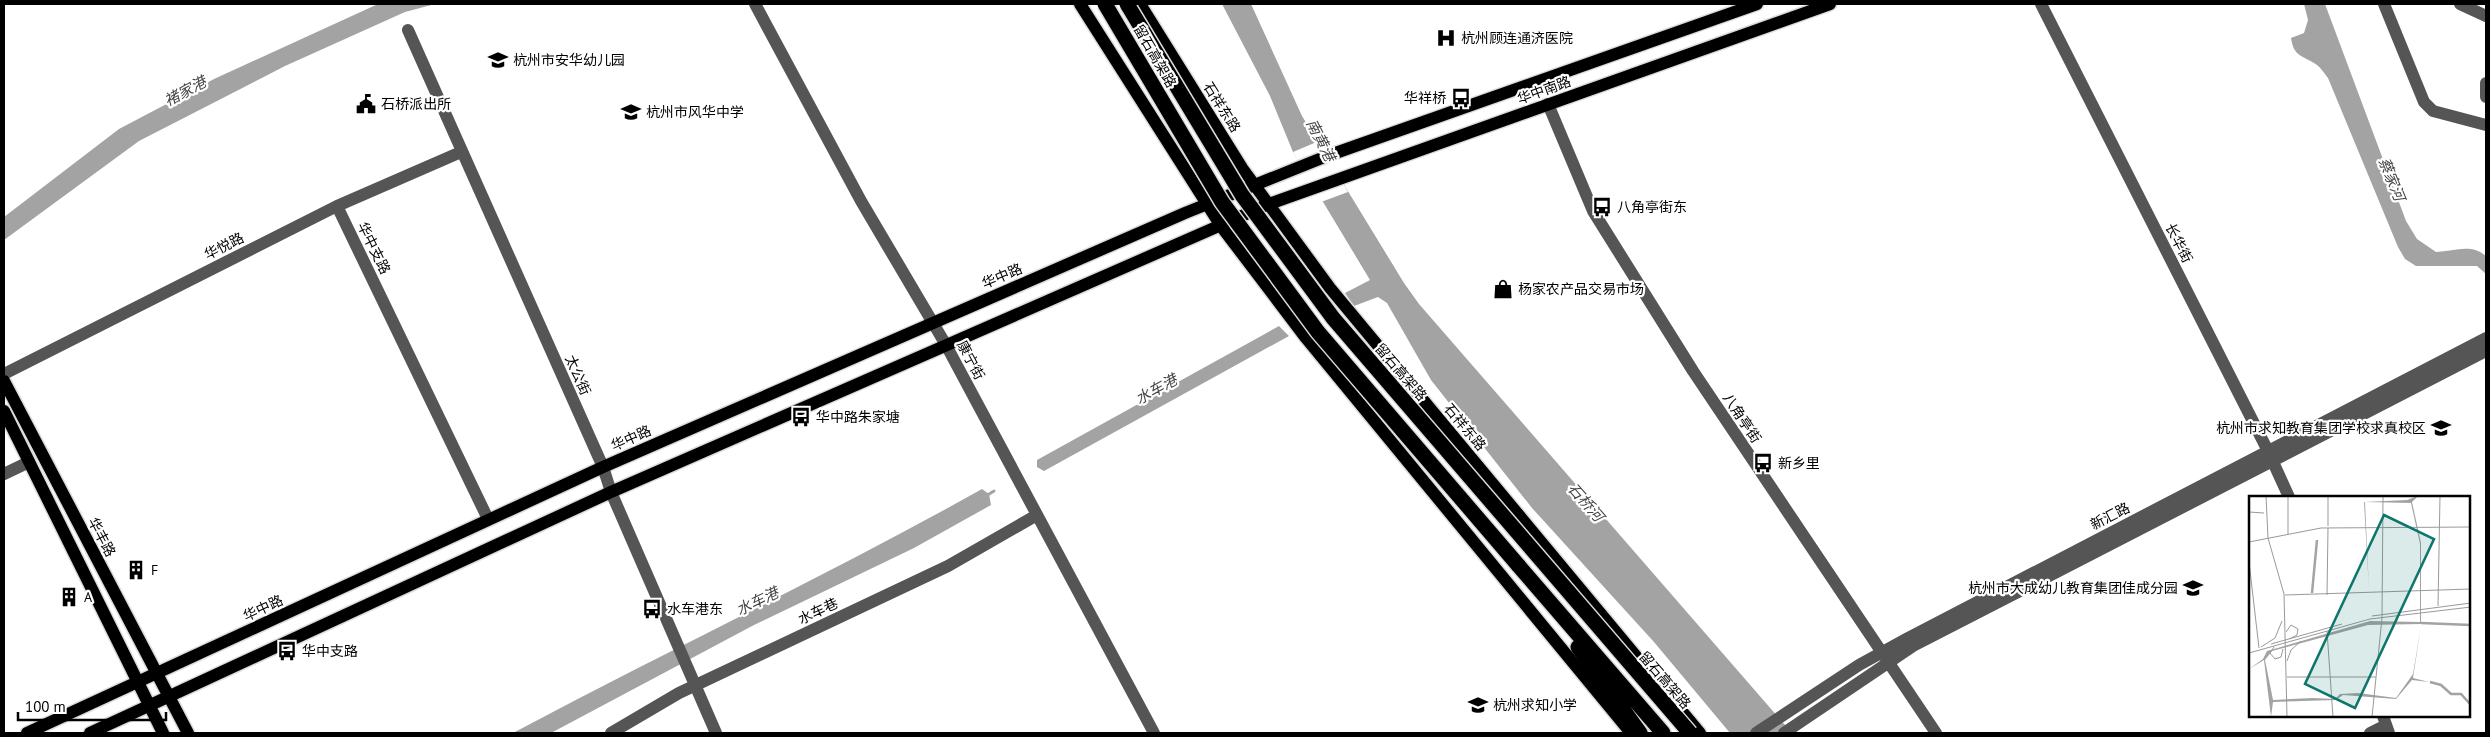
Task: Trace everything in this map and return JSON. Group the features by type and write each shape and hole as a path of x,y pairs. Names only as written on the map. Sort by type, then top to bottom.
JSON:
{"highway":[{"name":"留石高架路","path":"1105,4 1222,202 1318,332 1663,733"},
{"name":"留石高架路","path":"1127,4 1242,195 1333,318 1690,733"},
{"path":"1518,565 1640,733"}],"main road":[{"path":"1080,4 1221,226 1306,338 1630,733"},
{"name":"石祥东路","path":"1140,4 1254,185 1352,315 1700,733"},
{"name":"华中南路","path":"1254,185 1327,156 1756,4"},
{"name":"华中南路","path":"1269,204 1830,4"},
{"name":"华中路","path":"27,733 603,467 1254,185"},
{"path":"90,733 611,492 1269,204"},
{"name":"华丰路","path":"4,381 157,674 171,696 188,733"},
{"path":"4,411 140,682 163,733"}],"street":[{"name":"康宁街","path":"755,4 861,201 934,322 1154,733"},
{"name":"长华街","path":"2041,4 2289,496"},
{"path":"2384,4 2424,102 2432,111 2486,125"},
{"path":"2460,4 2486,16"},
{"name":"太公街","path":"408,30 460,152 603,467 611,492 716,733"},
{"path":"2486,83 2486,97"},
{"name":"八角亭街","path":"1548,104 1593,211 1693,371 1936,733"},
{"name":"华悦路","path":"4,374 337,206 460,152"},
{"name":"华中支路","path":"337,206 488,520"},
{"name":"新汇路","path":"1784,733 1913,646 2270,456 2486,338"},
{"name":"新汇路","path":"1756,733 1881,652 2270,456 2486,351"},
{"path":"4,474 30,462"},
{"name":"水车巷","path":"611,733 696,685 948,566 1037,515"},
{"path":"2370,733 2386,725"}],"water":[{"path":"378,4 435,4 405,12 285,66 139,141 4,240 4,217 119,129 214,79"},
{"name":"石桥河","path":"1222,4 1251,4 1302,116 1404,283 1419,304 1792,733 1730,733 1654,642 1532,508 1431,380 1387,303 1378,297 1354,306 1345,293 1370,280 1293,152 1270,96"},
{"path":"2304,4 2325,4 2406,221 2417,239 2436,252 2469,249 2480,252 2486,256 2486,274 2477,266 2416,266 2405,259 2398,247 2328,78 2317,65 2297,53 2292,44 2291,38 2304,33 2308,20"},
{"path":"1279,326 1289,336 1044,471 1037,467 1037,460"},
{"path":"982,489 989,494 991,505 914,548 754,625 551,733 513,733 866,552"}],"pier":[{"path":"1319,141 1348,192 1321,202 1293,152"}],"waterway":[{"name":"水车港","path":"986,496 994,491"}],"place":[{"name":"杭州顾连通济医院","path":"1446,38"},
{"name":"杭州市安华幼儿园","path":"498,60"},
{"name":"华祥桥","path":"1461,98"},
{"name":"石桥派出所","path":"366,104"},
{"name":"杭州市风华中学","path":"631,112"},
{"name":"八角亭街东","path":"1602,207"},
{"name":"杨家农产品交易市场","path":"1503,289"},
{"name":"华中路朱家塘","path":"801,417"},
{"name":"杭州市求知教育集团学校求真校区","path":"2441,428"},
{"name":"新乡里","path":"1763,463"},
{"name":"F","path":"136,570"},
{"name":"杭州市大成幼儿教育集团佳成分园","path":"2193,588"},
{"name":"A","path":"69,597"},
{"name":"水车港东","path":"652,609"},
{"name":"华中支路","path":"287,651"},
{"name":"杭州求知小学","path":"1478,705"}],"water label":[{"name":"褚家港","path":"185,91"},
{"name":"南黄港","path":"1321,140"},
{"name":"蔡家河","path":"2392,179"}]}
